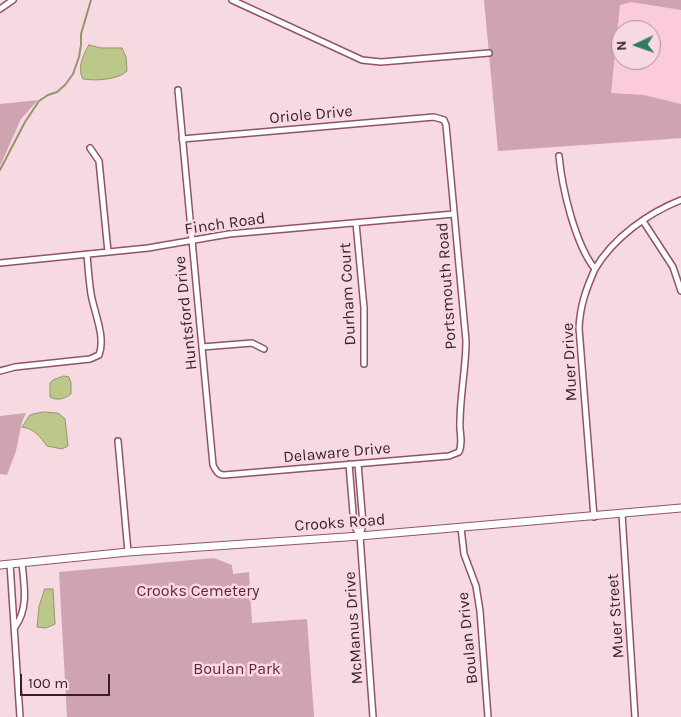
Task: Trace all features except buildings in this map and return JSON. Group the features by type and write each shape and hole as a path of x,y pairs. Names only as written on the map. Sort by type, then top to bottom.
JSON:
{"main road":[{"name":"Crooks Road","path":"0,565 128,552 461,528 681,508"}],"street":[{"path":"0,9 13,0"},
{"path":"232,0 362,60 382,62 488,53"},
{"name":"Huntsford Drive","path":"178,90 214,465 218,473"},
{"name":"Oriole Drive","path":"182,139 434,117 442,119"},
{"name":"Portsmouth Road","path":"442,119 446,124 466,341 460,405 461,445 459,452"},
{"path":"90,148 99,161 108,252"},
{"path":"559,156 565,190 574,222 587,256 595,269"},
{"name":"Muer Drive","path":"594,517 579,328 582,302 595,269 620,240 643,221 667,206 681,200"},
{"name":"Finch Road","path":"0,263 108,252 229,234 454,214"},
{"path":"643,221 673,268 681,290"},
{"name":"Durham Court","path":"356,223 364,308 364,364"},
{"path":"0,371 15,367 90,359 99,355 101,346 98,319 91,294 88,254"},
{"path":"202,348 252,343 264,349"},
{"path":"118,441 128,552"},
{"name":"Delaware Drive","path":"218,473 224,475 358,464 449,456 459,452"},
{"path":"349,464 354,525 360,536"},
{"path":"358,464 363,524 360,536"},
{"name":"Muer Street","path":"622,514 635,717"},
{"name":"Boulan Drive","path":"461,528 464,554 476,586 480,611 488,717"},
{"name":"McManus Drive","path":"360,536 373,717"},
{"path":"15,627 21,619 24,608 22,563"},
{"path":"10,564 20,717"}],"shaded area":[{"path":"484,0 681,0 681,139 498,151"},
{"path":"89,45 101,48 122,48 126,57 127,71 112,78 100,80 83,79 81,66"},
{"path":"64,376 69,377 71,394 61,399 50,397 50,383"},
{"path":"44,412 58,413 65,419 68,446 62,449 47,446 34,432 22,427 30,415"},
{"path":"45,589 53,589 55,624 46,628 37,627 39,607"}],"green space":[{"path":"484,0 681,0 681,10 631,2 620,5 618,20 611,20 611,70 613,70 611,93 644,95 681,104 681,138 498,151"},
{"path":"38,100 21,119 0,166 0,104"},
{"path":"26,413 22,422 16,451 7,475 0,474 0,416"},
{"name":"Boulan Park","path":"214,558 232,565 233,574 249,572 252,623 307,619 314,717 67,717 59,572"}],"waterway":[{"path":"0,170 25,122 39,101 57,92 73,74 79,57 81,34 91,0"}],"park label":[{"name":"Crooks Cemetery","path":"198,591"}]}
